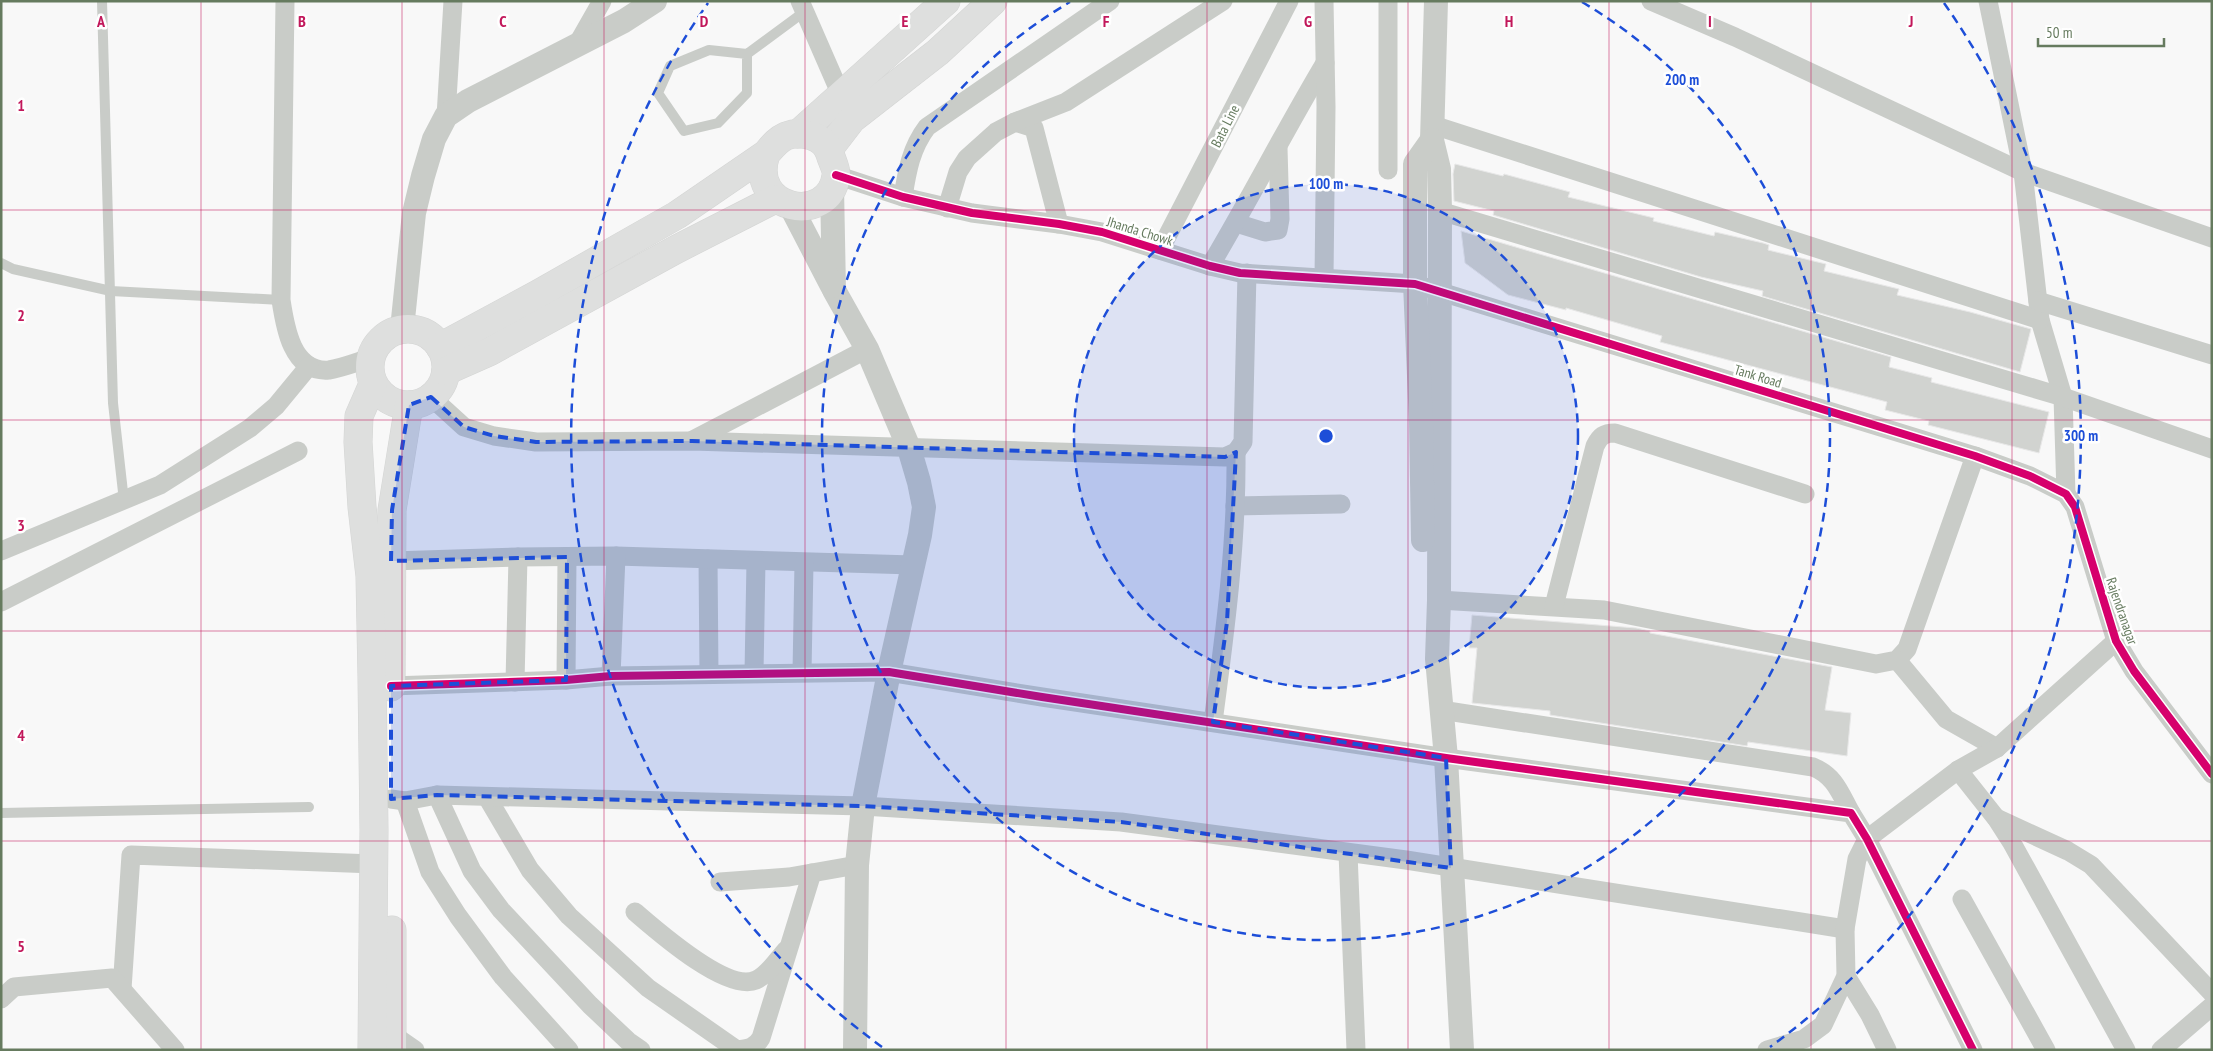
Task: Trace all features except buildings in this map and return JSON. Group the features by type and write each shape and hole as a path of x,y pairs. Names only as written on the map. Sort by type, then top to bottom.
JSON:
{"main road":[{"path":"798,134 946,1"},
{"path":"829,149 852,119 938,52 993,1"},
{"path":"798,134 811,135 822,141 829,149 834,181 825,197 814,204 783,203 678,249 489,352 443,359 538,294 678,214 766,154 774,144 785,137 798,134"},
{"path":"766,154 763,163 763,176 767,188 783,203"},
{"path":"371,371 384,397 396,403 420,401 440,387 443,359 435,340 424,332 411,328 402,328 389,333 379,342 371,371 359,416 358,442 362,507 370,576 374,864 385,1045"},
{"path":"385,1045 398,800 391,686 390,562 392,510 420,401"}],"street":[{"path":"285,1 281,300 285,325 292,348 309,366 330,370 371,371"},
{"path":"402,328 414,213 434,139 446,116 453,1"},
{"path":"577,45 602,1"},
{"path":"446,116 468,101 624,21 655,1"},
{"path":"903,197 909,162 917,141 927,127 1110,1"},
{"path":"947,208 958,172 967,158 996,132 1015,122 1066,102 1224,1"},
{"name":"Bata Line","path":"1160,250 1289,1"},
{"path":"1324,1 1324,278"},
{"path":"1388,1 1388,170"},
{"path":"1436,1 1432,133 1439,168 1440,211 1439,600 1437,659 1446,758 1462,1050"},
{"path":"1651,1 2024,172 2212,238"},
{"path":"1987,2 2024,172 2040,320 2062,396 2066,494"},
{"path":"802,6 841,95"},
{"path":"1210,266 1236,223 1287,126 1325,63"},
{"path":"1015,122 1034,128 1059,224"},
{"path":"1432,133 1415,164 1415,284 1421,422 1425,628 1428,642 1437,659"},
{"path":"1432,133 2040,320"},
{"path":"1236,223 1265,232 1278,230 1280,219 1278,146"},
{"path":"834,181 834,290"},
{"name":"Jhanda Chowk","path":"834,181 972,213 1059,224 1102,232 1210,266 1247,273 1415,284 1439,291"},
{"path":"783,203 834,290 866,350 909,448 920,482 924,507 913,565 888,672 863,806 857,865 855,1050"},
{"path":"1440,211 2062,396 2212,449"},
{"path":"420,401 464,426 494,436 536,442 692,441 1225,457 1236,452 1241,447 1244,433 1247,273"},
{"name":"Tank Road","path":"1439,291 1975,456 2030,476 2066,494"},
{"path":"2038,301 2212,355"},
{"path":"692,441 866,350"},
{"path":"1,551 160,485 250,428 276,406 309,366"},
{"path":"1554,606 1595,446 1599,437 1606,433 1615,433 1805,494"},
{"path":"1,602 298,451"},
{"path":"1213,722 1226,622 1235,506 1236,452"},
{"path":"1439,600 1604,610 1658,619 1876,664 1897,660 1908,649 1975,456"},
{"name":"Rajendranagar","path":"2066,494 2078,515 2116,641 2134,671 2212,774"},
{"path":"1235,506 1341,504"},
{"path":"390,562 518,557 616,556 913,565"},
{"path":"610,676 616,556"},
{"path":"515,682 518,557"},
{"path":"566,680 567,557"},
{"path":"708,559 709,674"},
{"path":"754,673 756,561"},
{"path":"802,672 804,563"},
{"path":"1767,1050 1804,1039 1823,1025 1846,976 1845,929 1857,859 1867,839 1958,770 1997,748 2116,641"},
{"path":"1897,660 1946,719 1997,748"},
{"path":"391,686 566,680 610,676 888,672 1042,698 1446,758 1851,813"},
{"path":"1441,710 1813,767 1826,772 1834,782 1867,839 1973,1050"},
{"path":"1958,770 1996,818 2126,1050"},
{"path":"437,795 472,871 501,910 590,1005 628,1041 641,1050"},
{"path":"569,1050 504,977 458,916 430,872 398,800 437,795 863,806 1121,822 1451,868 1845,929"},
{"path":"487,797 530,870 569,916 648,988 737,1050 748,1049 757,1045 761,1038 812,873"},
{"path":"1996,818 2068,851 2091,865 2212,994"},
{"path":"1348,853 1356,1050"},
{"path":"122,989 131,855 374,864"},
{"path":"720,882 789,877 857,865"},
{"path":"1962,899 2046,1050"},
{"path":"634,912 684,952 724,976 744,981 754,981 760,978 790,946"},
{"path":"1846,976 1870,1015 1887,1050"},
{"path":"1,999 14,987 112,978 175,1050"},
{"path":"2161,1050 2212,1006"},
{"path":"385,1045 415,1050"}],"lane":[{"path":"102,1 113,403 124,501"},
{"path":"747,54 747,93 718,122 684,131 658,93 670,66 709,50 747,54 802,6"},
{"path":"1,263 13,269 111,290 281,300"},
{"path":"1,813 308,807"}],"highlighted area":[{"path":"431,397 464,427 494,436 536,442 692,441 1225,457 1236,452 1227,622 1213,722 1446,758 1451,868 1121,822 863,806 437,795 391,799 391,686 566,680 567,557 391,561 392,510 409,405"}],"cycle path":[{"path":"836,175 903,197 972,213 1059,224 1102,232 1210,266 1240,273 1415,284 1975,456 2030,476 2066,494 2075,507 2116,641 2134,671 2212,774"},
{"path":"391,686 566,680 611,676 889,672 1446,758 1851,813 1867,839 1973,1050"}]}
